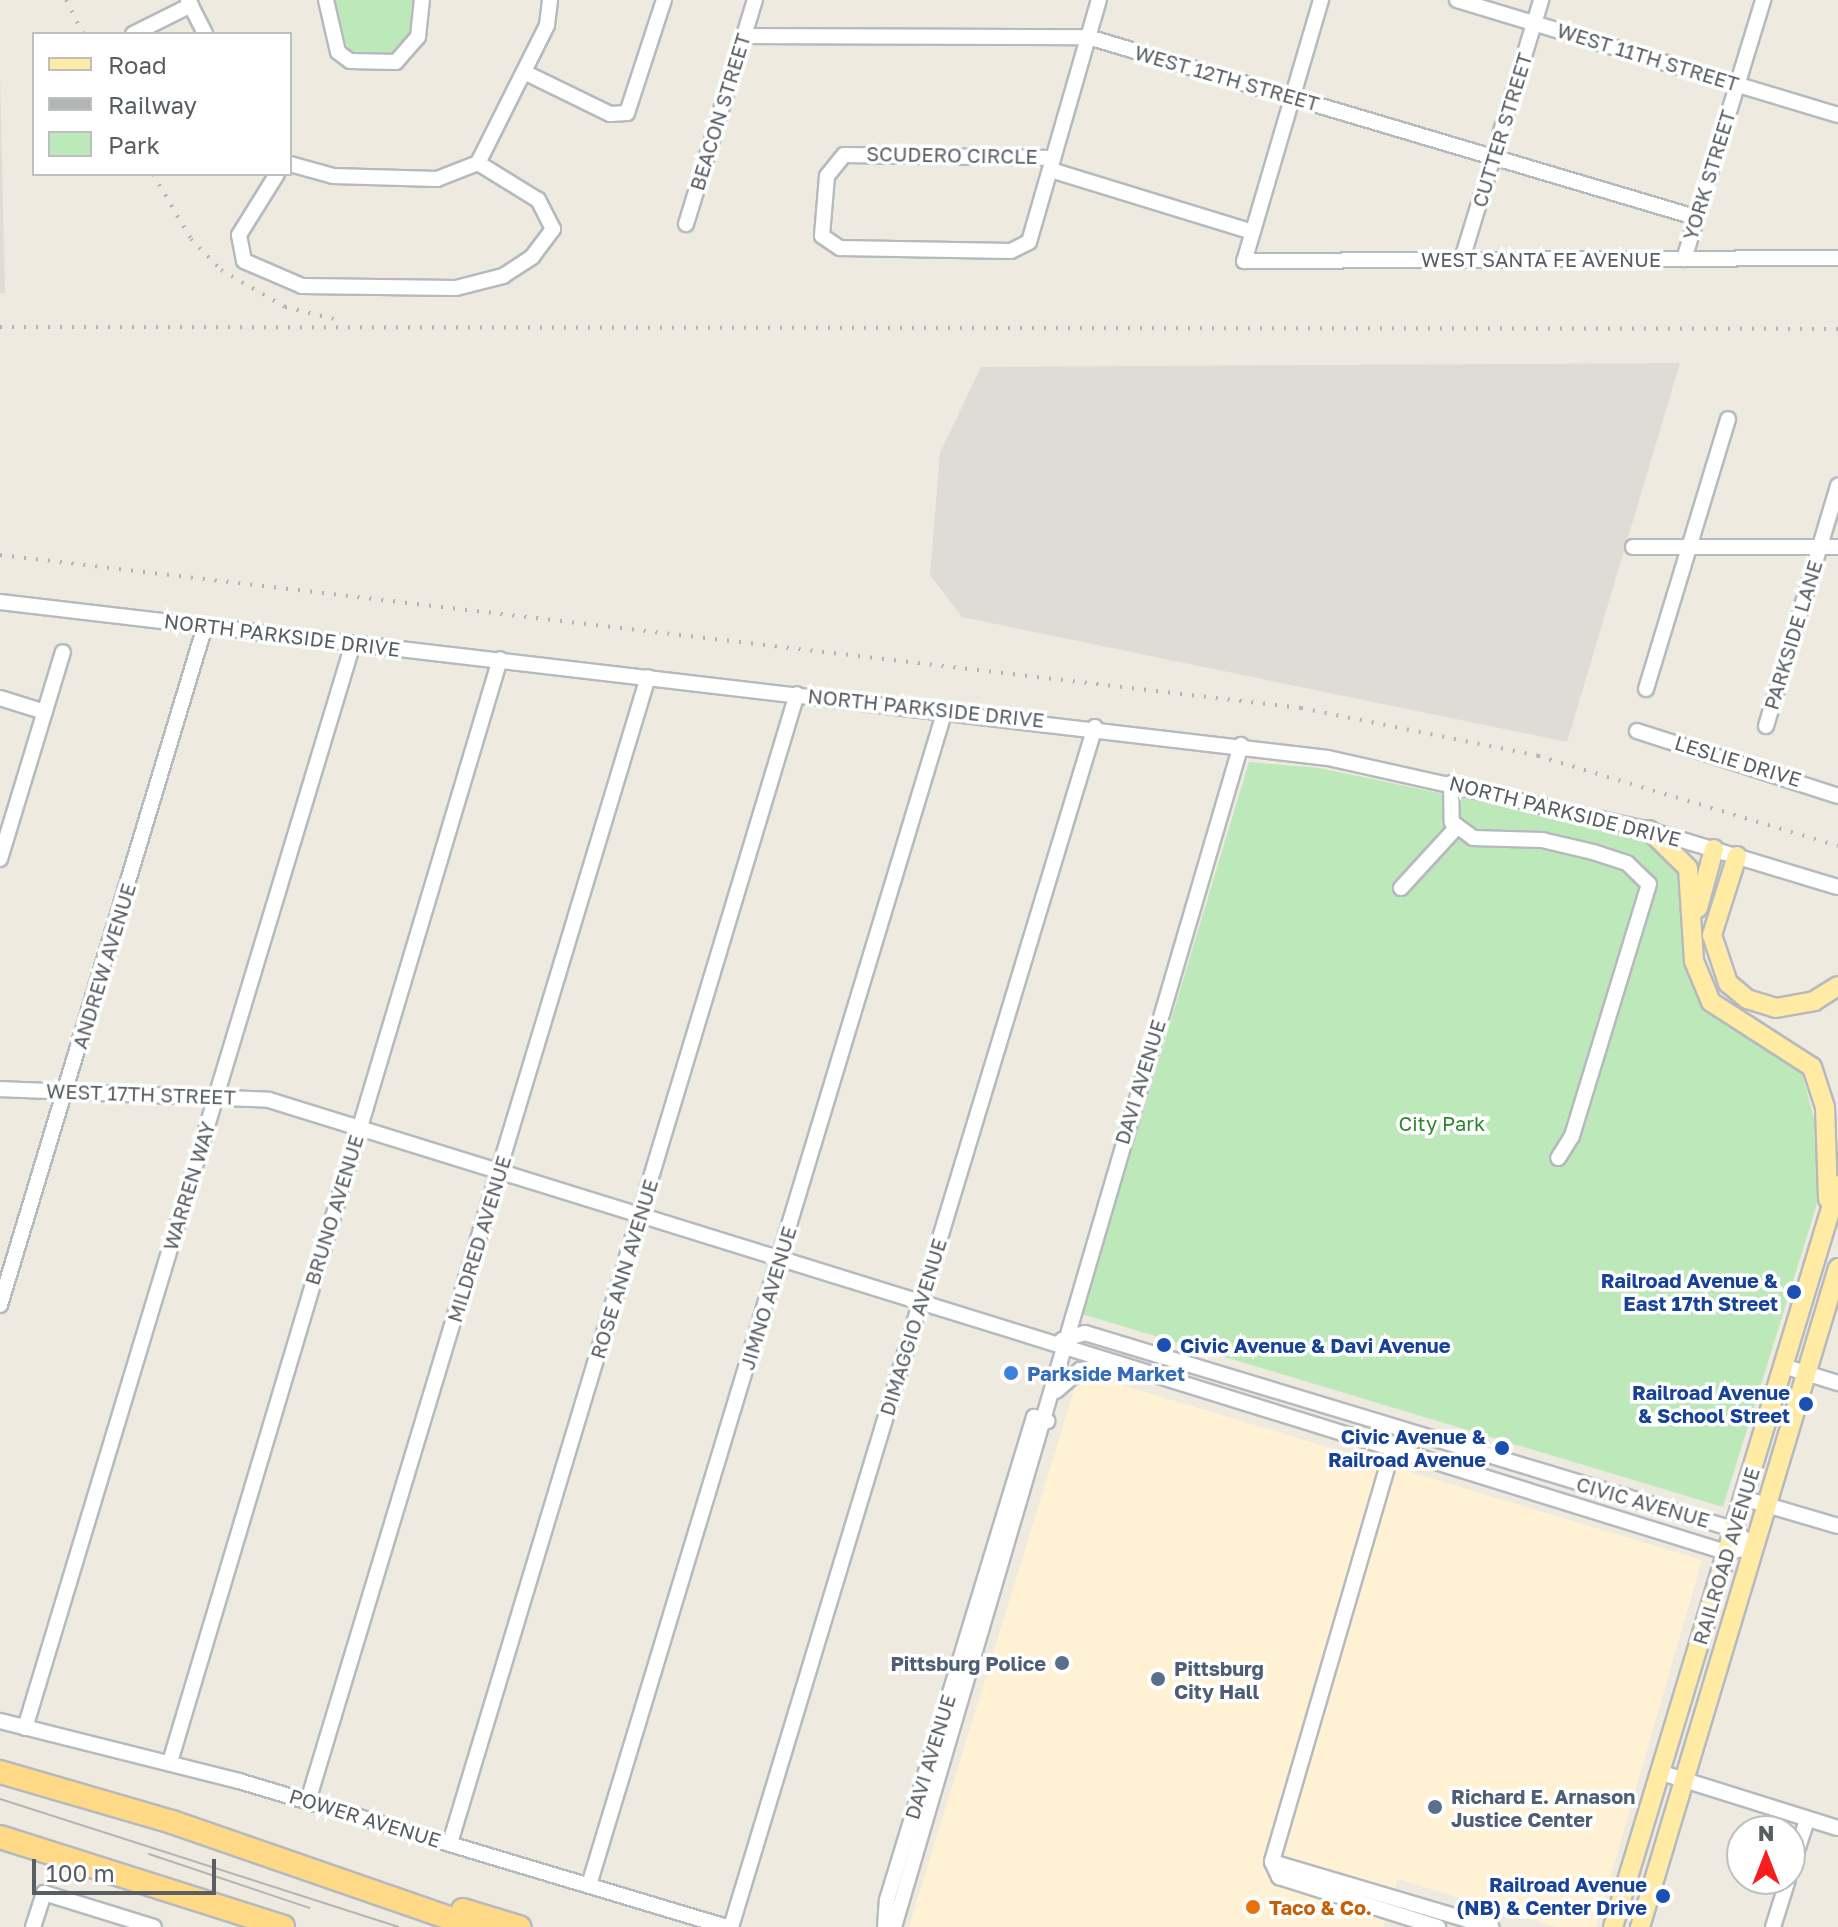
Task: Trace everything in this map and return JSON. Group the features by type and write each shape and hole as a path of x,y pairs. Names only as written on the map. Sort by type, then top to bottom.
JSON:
{"highway":[{"path":"0,1772 519,1927"},
{"path":"0,1837 283,1927"},
{"path":"256,1850 476,1927"}],"main road":[{"path":"1649,830 1688,868 1694,961 1711,1002 1799,1055 1819,1084 1830,1158 1824,1234"},
{"path":"1694,925 1714,849"},
{"path":"1737,856 1712,935 1728,983 1747,999 1776,1008 1814,1001 1838,986"},
{"name":"RAILROAD AVENUE","path":"1613,1927 1838,1185"},
{"name":"RAILROAD AVENUE","path":"1640,1927 1838,1268"}],"street":[{"path":"326,0 338,52 350,61 396,62 418,37 422,0"},
{"path":"292,165 333,176 437,179 478,163 524,72 550,0"},
{"path":"524,72 610,114 627,113 664,0"},
{"name":"BEACON STREET","path":"686,224 755,0"},
{"path":"1099,0 1052,164 1252,232 1321,0"},
{"name":"WEST 11TH STREET","path":"1457,0 1838,115"},
{"name":"CUTTER STREET","path":"1462,259 1541,0"},
{"name":"YORK STREET","path":"1684,259 1763,0"},
{"path":"137,32 190,3 204,32"},
{"name":"WEST 12TH STREET","path":"744,36 1088,37 1695,217"},
{"name":"SCUDERO CIRCLE","path":"844,155 1052,164 1033,235 1021,248 840,248 822,236 827,176 844,155"},
{"path":"276,176 239,235 244,261 302,286 456,288 503,276 532,257 553,229 538,200 478,163"},
{"name":"WEST SANTA FE AVENUE","path":"1252,232 1244,261 1838,258"},
{"path":"1646,689 1728,419"},
{"name":"PARKSIDE LANE","path":"1766,726 1838,486"},
{"path":"1633,547 1820,544 1838,547"},
{"name":"NORTH PARKSIDE DRIVE","path":"0,602 1241,745 1451,783 1649,830 1838,887"},
{"name":"ANDREW AVENUE","path":"0,1305 205,626"},
{"name":"WARREN WAY","path":"25,1728 353,644"},
{"path":"0,859 63,652"},
{"name":"BRUNO AVENUE","path":"170,1762 500,659"},
{"name":"MILDRED AVENUE","path":"308,1801 648,677"},
{"name":"ROSE ANN AVENUE","path":"450,1843 797,694"},
{"path":"0,698 45,712"},
{"name":"JIMNO AVENUE","path":"589,1885 945,710"},
{"name":"DIMAGGIO AVENUE","path":"729,1927 1095,727"},
{"name":"LESLIE DRIVE","path":"1637,731 1838,796"},
{"name":"DAVI AVENUE","path":"894,1927 1056,1391 1062,1340 1241,745"},
{"path":"1401,888 1456,828 1451,783"},
{"path":"1456,828 1473,838 1542,840 1593,852 1627,863 1649,884 1572,1136 1558,1158"},
{"name":"WEST 17TH STREET","path":"0,1089 65,1093 217,1093 360,1124 1062,1340"},
{"name":"CIVIC AVENUE","path":"1062,1340 1085,1333 1398,1431 1733,1529 1753,1547"},
{"name":"CIVIC AVENUE","path":"1062,1340 1113,1365 1726,1552 1753,1547"},
{"path":"1056,1391 1080,1370 1113,1365"},
{"path":"1783,1366 1838,1383"},
{"name":"DAVI AVENUE","path":"885,1927 887,1900 1034,1417 1047,1421"},
{"path":"1398,1431 1272,1862 1279,1877 1394,1921 1438,1927"},
{"path":"1743,1498 1838,1526"},
{"name":"POWER AVENUE","path":"0,1721 170,1762 729,1927"},
{"path":"1662,1773 1838,1828"},
{"path":"1272,1862 1492,1927"},
{"path":"33,1927 44,1893 154,1927"},
{"path":"1773,1927 1783,1895"},
{"path":"1394,1921 1401,1899"}],"shaded area":[{"path":"0,75 5,293 0,293"},
{"path":"1680,363 1567,742 962,617 930,575 940,453 981,367"},
{"path":"1095,1377 1702,1560 1596,1927 1556,1927 1398,1879 1383,1927 909,1927 1075,1387"}],"green space":[{"path":"335,0 413,0 410,33 394,53 354,55 338,34"},
{"name":"City Park","path":"1249,762 1319,768 1560,818 1646,840 1678,867 1694,979 1801,1069 1821,1146 1821,1191 1723,1507 1082,1314"}],"tram line":[{"path":"0,1799 398,1927"},
{"path":"149,1854 309,1908"}],"railway":[{"path":"66,0 82,32"},
{"path":"154,176 191,239 221,270 285,307 334,319"},
{"path":"0,327 1838,329"},
{"path":"0,555 1301,708 1538,756 1838,846"}],"place":[{"name":"Railroad Avenue & East 17th Street","path":"1794,1292"},
{"name":"Civic Avenue & Davi Avenue","path":"1164,1345"},
{"name":"Parkside Market","path":"1011,1373"},
{"name":"Railroad Avenue & School Street","path":"1806,1404"},
{"name":"Civic Avenue & Railroad Avenue","path":"1502,1448"},
{"name":"Pittsburg Police","path":"1062,1663"},
{"name":"Pittsburg City Hall","path":"1158,1679"},
{"name":"Richard E. Arnason Justice Center","path":"1435,1807"},
{"name":"Railroad Avenue (NB) & Center Drive","path":"1663,1896"},
{"name":"Taco & Co.","path":"1253,1907"}]}
